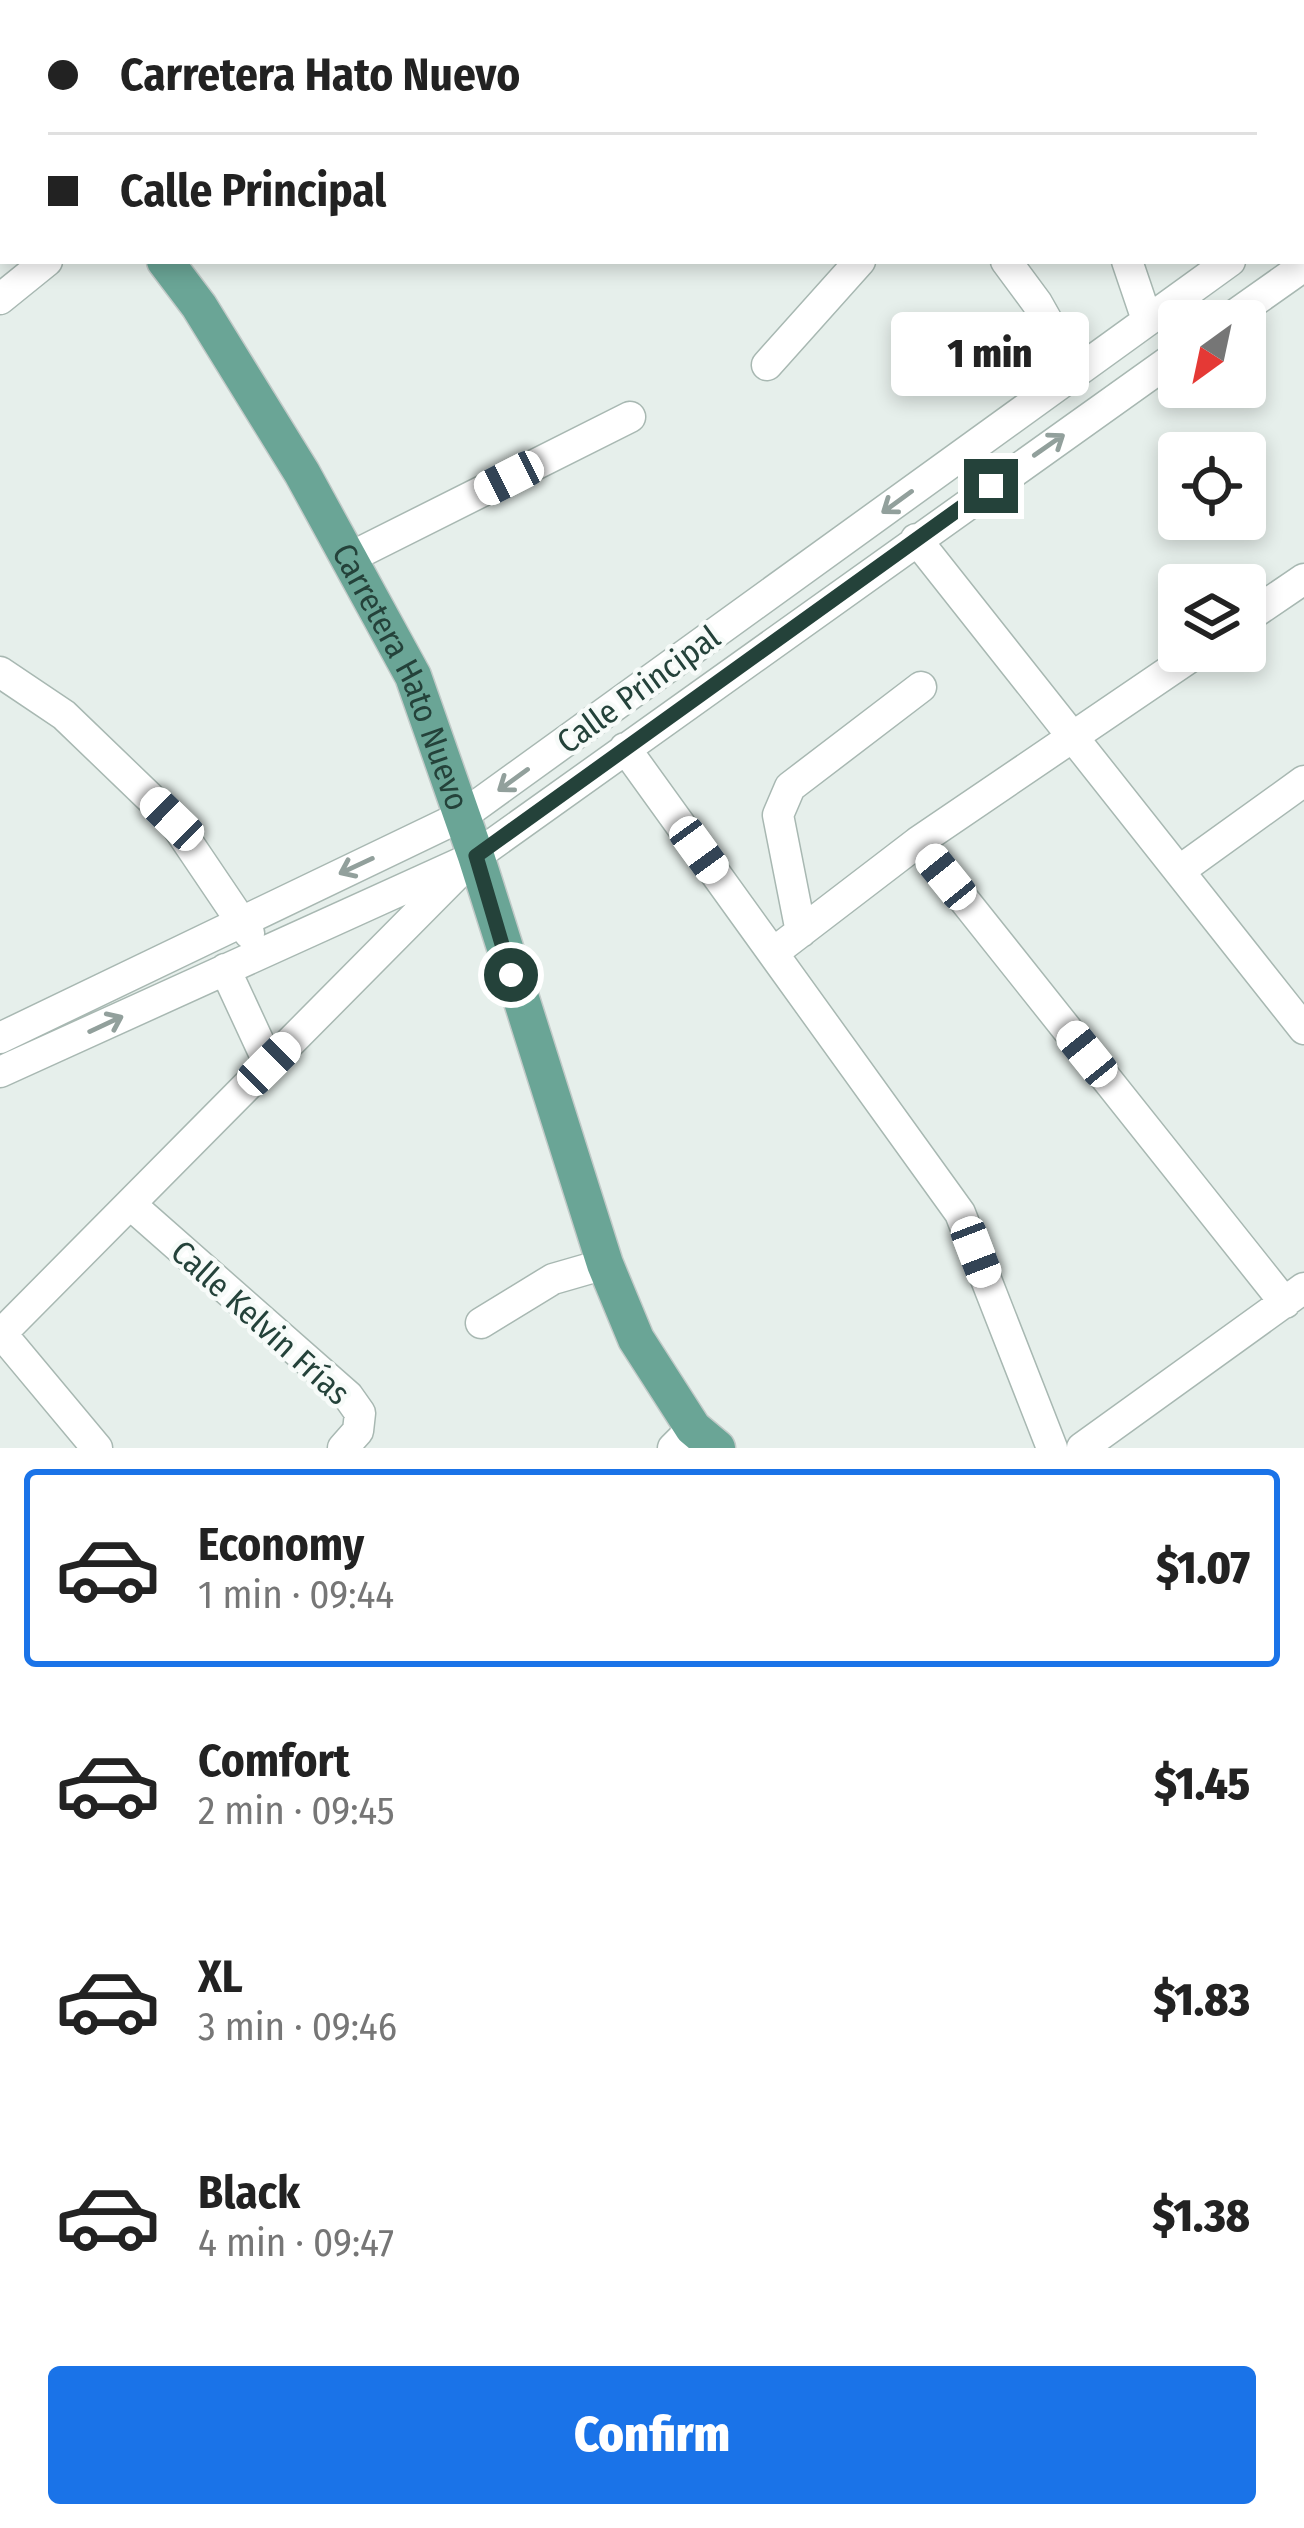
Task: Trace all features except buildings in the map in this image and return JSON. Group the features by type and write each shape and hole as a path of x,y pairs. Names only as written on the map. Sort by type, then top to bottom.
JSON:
{"main road":[{"name":"Carretera Hato Nuevo","path":"167,264 199,306 302,473 413,676 476,856 604,1264 636,1339 694,1442"}],"street":[{"path":"0,299 43,264"},
{"path":"767,365 857,264"},
{"path":"1008,264 1037,303 1076,372"},
{"path":"1127,264 1148,320"},
{"name":"Calle Principal","path":"7,1024 462,816 1226,264"},
{"path":"1256,300 1304,266"},
{"name":"Calle Principal","path":"0,1072 476,856 1158,369"},
{"path":"349,558 630,417"},
{"path":"916,538 1304,1029"},
{"path":"1266,605 1304,579"},
{"path":"0,672 64,715 172,819 262,953"},
{"path":"773,953 918,842 1168,672"},
{"path":"800,932 778,815 790,787 920,687"},
{"path":"626,748 960,1213 1052,1448"},
{"path":"1179,871 1304,781"},
{"path":"918,842 1295,1296 1082,1448"},
{"path":"97,1448 1,1334 476,856"},
{"path":"225,970 269,1064"},
{"name":"Calle Kelvin Frías","path":"130,1204 348,1396 360,1413 358,1431 343,1448"},
{"path":"481,1323 553,1279 604,1264"}],"route":[{"path":"511,975 476,856 991,486"}]}
